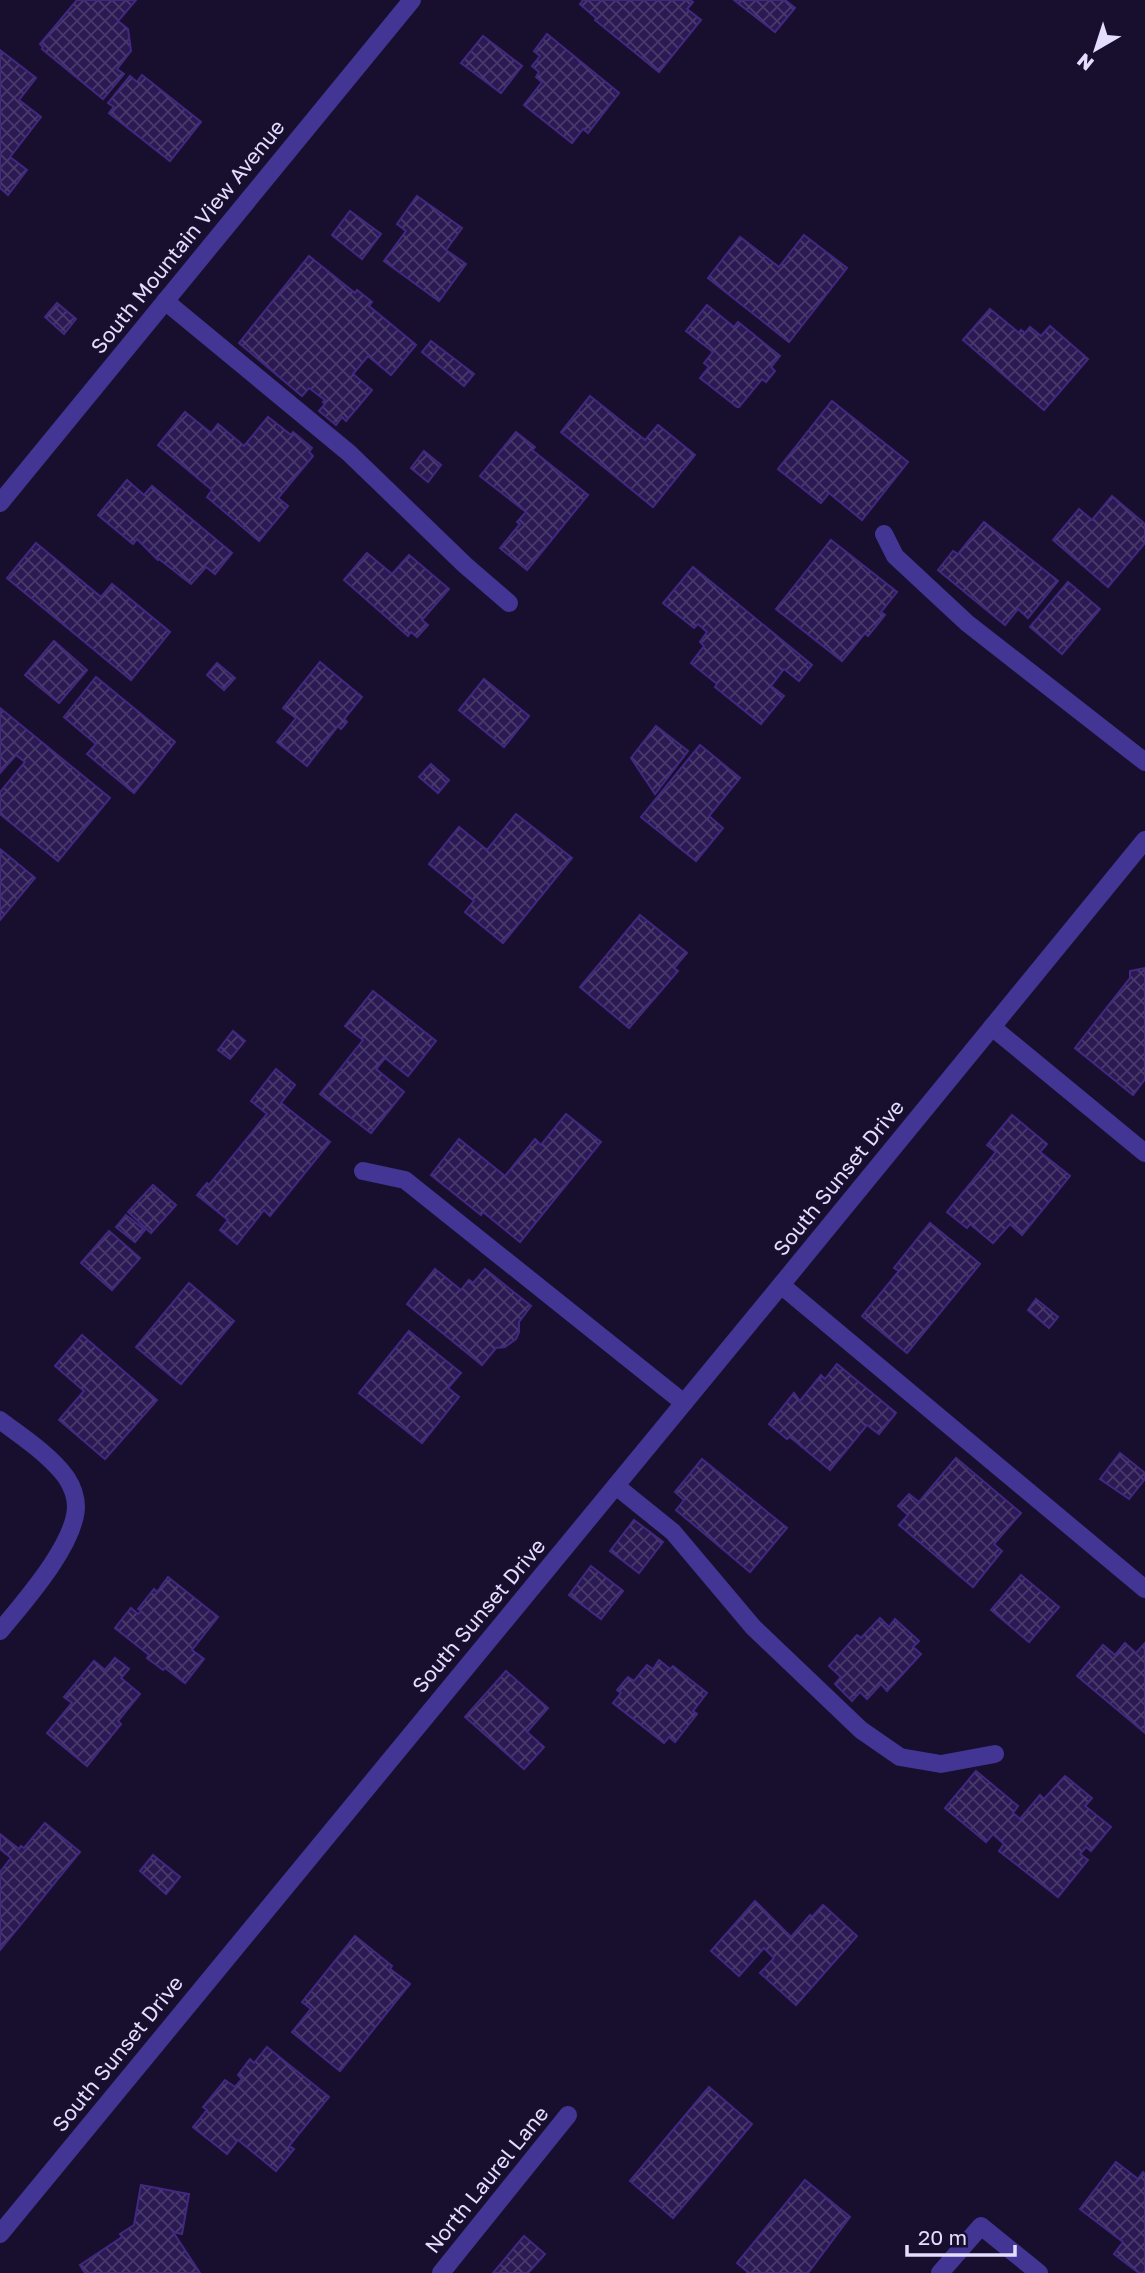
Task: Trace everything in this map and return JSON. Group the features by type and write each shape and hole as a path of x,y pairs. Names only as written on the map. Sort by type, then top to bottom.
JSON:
{"street":[{"name":"South Mountain View Avenue","path":"0,503 412,0"},
{"path":"165,301 349,453 509,603"},
{"path":"884,534 895,556 967,623 1145,762"},
{"name":"South Sunset Drive","path":"0,2234 1145,840"},
{"path":"992,1027 1145,1153"},
{"path":"363,1171 405,1180 684,1404"},
{"path":"781,1285 1145,1589"},
{"path":"0,1420 34,1446 66,1478 75,1497 76,1509 74,1521 50,1566 0,1631"},
{"path":"616,1486 673,1532 753,1627 862,1730 900,1757 941,1764 995,1754"},
{"name":"North Laurel Lane","path":"441,2273 568,2115"},
{"path":"940,2273 981,2226 1039,2273"}],"building":[{"path":"77,0 136,0 118,21 128,29 131,51 117,69 124,74 103,99 42,49 40,44"},
{"path":"583,0 690,0 693,2 687,9 701,20 659,72 595,20 580,4"},
{"path":"734,0 785,0 795,8 775,32"},
{"path":"547,34 619,93 588,133 583,129 572,143 524,105 542,82 536,77 539,72 532,66 540,56 534,51"},
{"path":"483,36 522,66 501,93 461,63"},
{"path":"0,50 36,78 19,100 41,117 10,157 27,170 8,195 0,188"},
{"path":"142,75 201,122 170,161 109,113 114,107 108,103 130,76 137,82"},
{"path":"417,196 462,228 446,250 466,264 439,301 384,261 406,231 397,224"},
{"path":"350,211 381,234 362,259 332,235"},
{"path":"804,235 847,268 789,342 708,278 740,237 779,267"},
{"path":"309,256 355,293 357,290 372,302 369,306 416,345 391,375 368,356 353,374 372,390 346,421 342,417 336,425 319,411 325,400 309,388 302,396 239,343"},
{"path":"57,303 76,319 64,334 45,317"},
{"path":"707,305 734,327 738,322 780,356 771,367 775,371 766,382 762,379 739,407 700,378 709,367 704,363 713,352 686,331"},
{"path":"990,309 1019,333 1021,330 1025,333 1030,327 1041,336 1050,326 1088,359 1044,410 963,340"},
{"path":"431,341 474,374 464,386 422,352"},
{"path":"590,396 645,440 658,425 695,455 653,507 561,432"},
{"path":"832,401 908,462 862,520 829,493 821,503 778,469"},
{"path":"185,412 211,433 218,424 244,446 268,417 291,435 293,432 312,448 309,452 313,456 278,498 288,506 259,541 207,497 212,490 158,445"},
{"path":"516,432 535,447 532,450 588,495 527,570 500,548 520,524 517,522 526,512 480,476"},
{"path":"424,451 441,465 428,482 411,468"},
{"path":"127,480 144,495 152,486 232,553 215,574 206,567 191,584 158,560 137,539 133,544 98,515"},
{"path":"1112,496 1145,524 1145,543 1108,587 1053,540 1079,509 1092,520"},
{"path":"984,522 1058,581 1028,618 1018,609 1005,625 938,570 953,551 958,554"},
{"path":"831,540 897,592 881,612 885,615 868,636 865,633 842,661 776,609"},
{"path":"36,543 101,597 112,584 170,632 131,680 7,578"},
{"path":"367,553 392,574 409,555 449,589 422,620 428,625 417,637 411,632 408,636 344,580"},
{"path":"693,567 812,665 799,681 784,669 771,686 784,696 761,724 715,687 717,684 691,663 704,646 700,642 707,632 698,624 694,628 663,603"},
{"path":"1068,582 1100,609 1062,654 1030,627"},
{"path":"54,641 87,670 59,703 25,675"},
{"path":"320,662 362,697 344,719 347,722 341,729 338,726 307,766 277,742 296,718 283,708"},
{"path":"217,663 235,678 224,690 207,675"},
{"path":"96,677 175,742 134,793 87,754 96,744 64,717"},
{"path":"484,679 529,716 504,747 459,710"},
{"path":"0,708 110,798 58,861 0,814 0,792 25,762 16,755 0,773"},
{"path":"656,726 688,751 655,794 631,758"},
{"path":"700,745 740,778 709,816 723,828 696,861 641,817"},
{"path":"431,764 449,780 438,793 419,777"},
{"path":"516,814 572,858 503,943 465,912 474,901 429,864 459,827 487,850"},
{"path":"0,849 35,878 0,920"},
{"path":"640,915 687,953 674,968 678,971 629,1028 580,987"},
{"path":"1145,968 1145,1079 1133,1095 1075,1048 1130,978 1130,971"},
{"path":"373,991 436,1041 408,1076 385,1058 376,1069 404,1092 371,1133 320,1094 363,1040 345,1026"},
{"path":"233,1031 245,1041 230,1059 218,1050"},
{"path":"276,1069 295,1085 281,1103 330,1142 270,1216 264,1210 237,1244 220,1230 228,1220 197,1195 207,1183 209,1185 267,1114 251,1101"},
{"path":"566,1114 601,1142 520,1242 431,1175 459,1139 505,1176 535,1139 541,1145"},
{"path":"1012,1115 1047,1144 1040,1152 1070,1176 1022,1235 1010,1224 993,1243 970,1224 967,1228 947,1212 996,1152 987,1145"},
{"path":"153,1185 176,1205 151,1233 128,1212"},
{"path":"126,1215 145,1230 135,1242 116,1227"},
{"path":"930,1223 980,1264 907,1353 862,1316 899,1271 894,1268"},
{"path":"109,1231 140,1258 112,1290 81,1263"},
{"path":"435,1269 461,1290 469,1280 473,1283 485,1269 531,1306 519,1322 516,1339 505,1347 496,1348 482,1365 407,1304"},
{"path":"189,1283 234,1321 181,1384 136,1347"},
{"path":"1036,1299 1058,1317 1049,1328 1028,1310"},
{"path":"409,1331 461,1373 448,1388 459,1397 422,1443 359,1393"},
{"path":"82,1335 157,1400 105,1459 59,1420 84,1391 55,1366"},
{"path":"837,1364 896,1413 879,1434 867,1425 830,1470 790,1437 787,1439 769,1424 794,1393 800,1401 821,1375 825,1379"},
{"path":"1120,1453 1145,1473 1145,1479 1129,1499 1100,1479"},
{"path":"956,1458 1021,1513 994,1544 1002,1551 973,1587 899,1525 908,1515 898,1506 909,1494 919,1502"},
{"path":"702,1459 787,1528 750,1572 676,1510 684,1500 675,1492"},
{"path":"634,1520 663,1542 639,1573 610,1551"},
{"path":"591,1566 623,1591 601,1619 569,1595"},
{"path":"1021,1575 1059,1607 1029,1642 991,1610"},
{"path":"168,1577 218,1617 192,1650 204,1659 185,1683 147,1658 149,1655 115,1628 131,1608 138,1614 141,1611 138,1609 154,1589 157,1592"},
{"path":"880,1618 889,1627 895,1619 919,1641 913,1647 921,1654 887,1691 881,1684 867,1699 860,1692 852,1701 835,1684 841,1677 829,1666 857,1635 861,1638"},
{"path":"1125,1643 1136,1653 1145,1643 1145,1733 1077,1676 1103,1645 1115,1655"},
{"path":"115,1658 129,1669 121,1678 140,1694 118,1721 121,1724 87,1766 47,1733 72,1703 64,1697 94,1661 105,1670"},
{"path":"659,1660 670,1669 673,1666 707,1693 693,1711 697,1714 675,1742 669,1737 664,1743 613,1703 621,1693 617,1690 628,1677 634,1681 647,1665 653,1669"},
{"path":"506,1671 548,1708 527,1732 544,1747 524,1769 465,1717"},
{"path":"976,1771 1018,1806 1013,1813 1020,1819 1040,1795 1044,1799 1065,1776 1092,1798 1085,1806 1111,1827 1091,1851 1086,1847 1080,1854 1088,1860 1058,1897 999,1851 1004,1844 993,1834 986,1842 945,1808"},
{"path":"45,1823 80,1852 0,1950 0,1872 11,1858 0,1849 0,1834 19,1849 21,1846 24,1848"},
{"path":"153,1855 180,1877 166,1894 140,1871"},
{"path":"755,1901 791,1937 810,1915 812,1917 823,1905 857,1936 796,2005 760,1973 774,1958 764,1948 739,1976 711,1951"},
{"path":"355,1936 410,1984 340,2071 292,2032 311,2009 302,2002"},
{"path":"267,2047 329,2097 289,2146 294,2149 276,2171 238,2140 227,2154 193,2127 207,2110 203,2107 225,2080 235,2087 242,2079 238,2075 250,2059 254,2063"},
{"path":"709,2087 752,2124 673,2218 630,2181"},
{"path":"1116,2162 1138,2179 1143,2172 1145,2174 1145,2273 1139,2273 1114,2254 1123,2242 1080,2209"},
{"path":"805,2180 850,2217 808,2273 747,2273 737,2263"},
{"path":"141,2185 189,2194 182,2234 173,2232 200,2273 85,2273 80,2265 122,2237 120,2234 134,2225"},
{"path":"524,2236 545,2254 528,2273 493,2273"}]}
